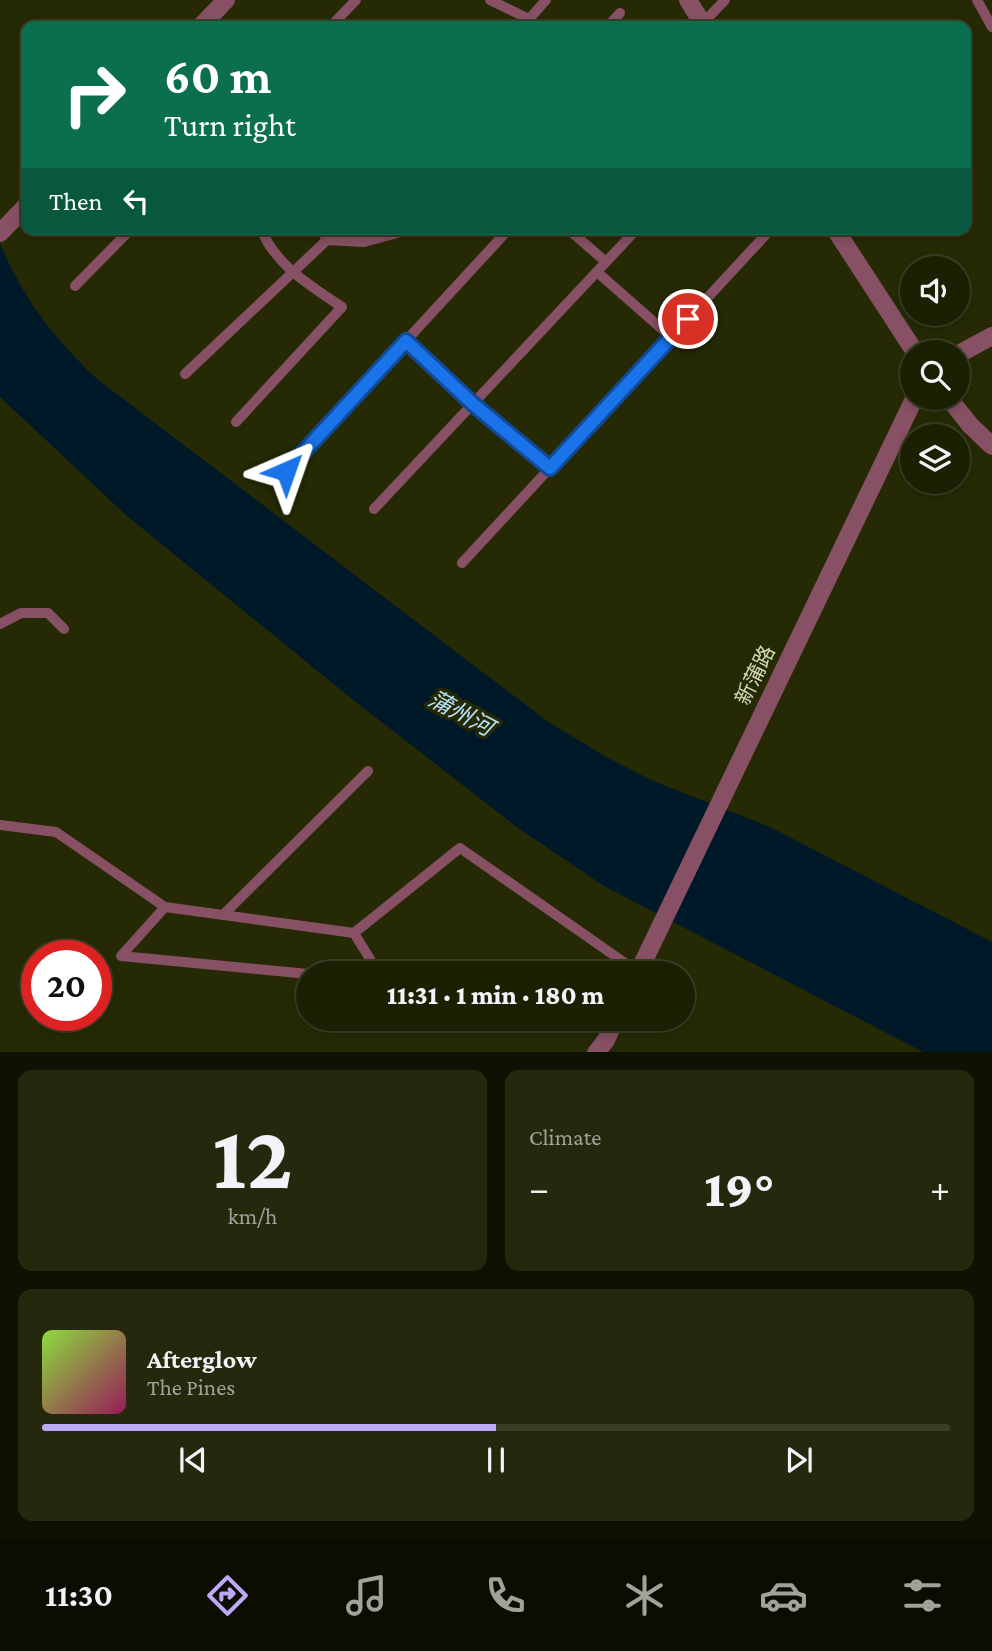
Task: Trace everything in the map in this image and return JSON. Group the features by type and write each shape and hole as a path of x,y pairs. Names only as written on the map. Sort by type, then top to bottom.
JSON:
{"street":[{"path":"206,21 226,0"},
{"path":"688,0 701,21"},
{"path":"1,232 21,211"},
{"path":"839,235 907,340"},
{"path":"970,348 992,336"},
{"name":"新蒲路","path":"643,961 909,410"},
{"path":"958,410 992,446"},
{"path":"602,1048 610,1031"}],"lane":[{"path":"336,21 356,0"},
{"path":"490,0 524,21"},
{"path":"531,21 546,0"},
{"path":"707,21 725,0"},
{"path":"977,0 992,27"},
{"path":"613,21 620,13"},
{"path":"75,286 125,235"},
{"path":"236,422 342,307 291,272 263,235"},
{"path":"324,235 327,240"},
{"path":"185,373 327,240 364,242 390,235"},
{"path":"286,471 503,235"},
{"path":"575,235 606,262"},
{"path":"374,509 631,235"},
{"path":"463,563 765,235"},
{"path":"597,272 671,337"},
{"path":"406,341 473,404 550,468"},
{"path":"0,624 20,613 48,613 64,629"},
{"path":"223,915 368,771"},
{"path":"0,825 56,832 165,907 354,933 460,848 622,961"},
{"path":"165,907 121,956 296,973"},
{"path":"354,933 369,961"}],"water":[{"name":"蒲州河","path":"0,244 19,283 41,317 66,348 97,379 547,721 608,758 653,781 768,826 992,942 992,1052 923,1052 604,886 518,828 352,699 127,516 0,397"}],"route":[{"path":"286,471 406,341 473,404 550,468 688,319"}]}
